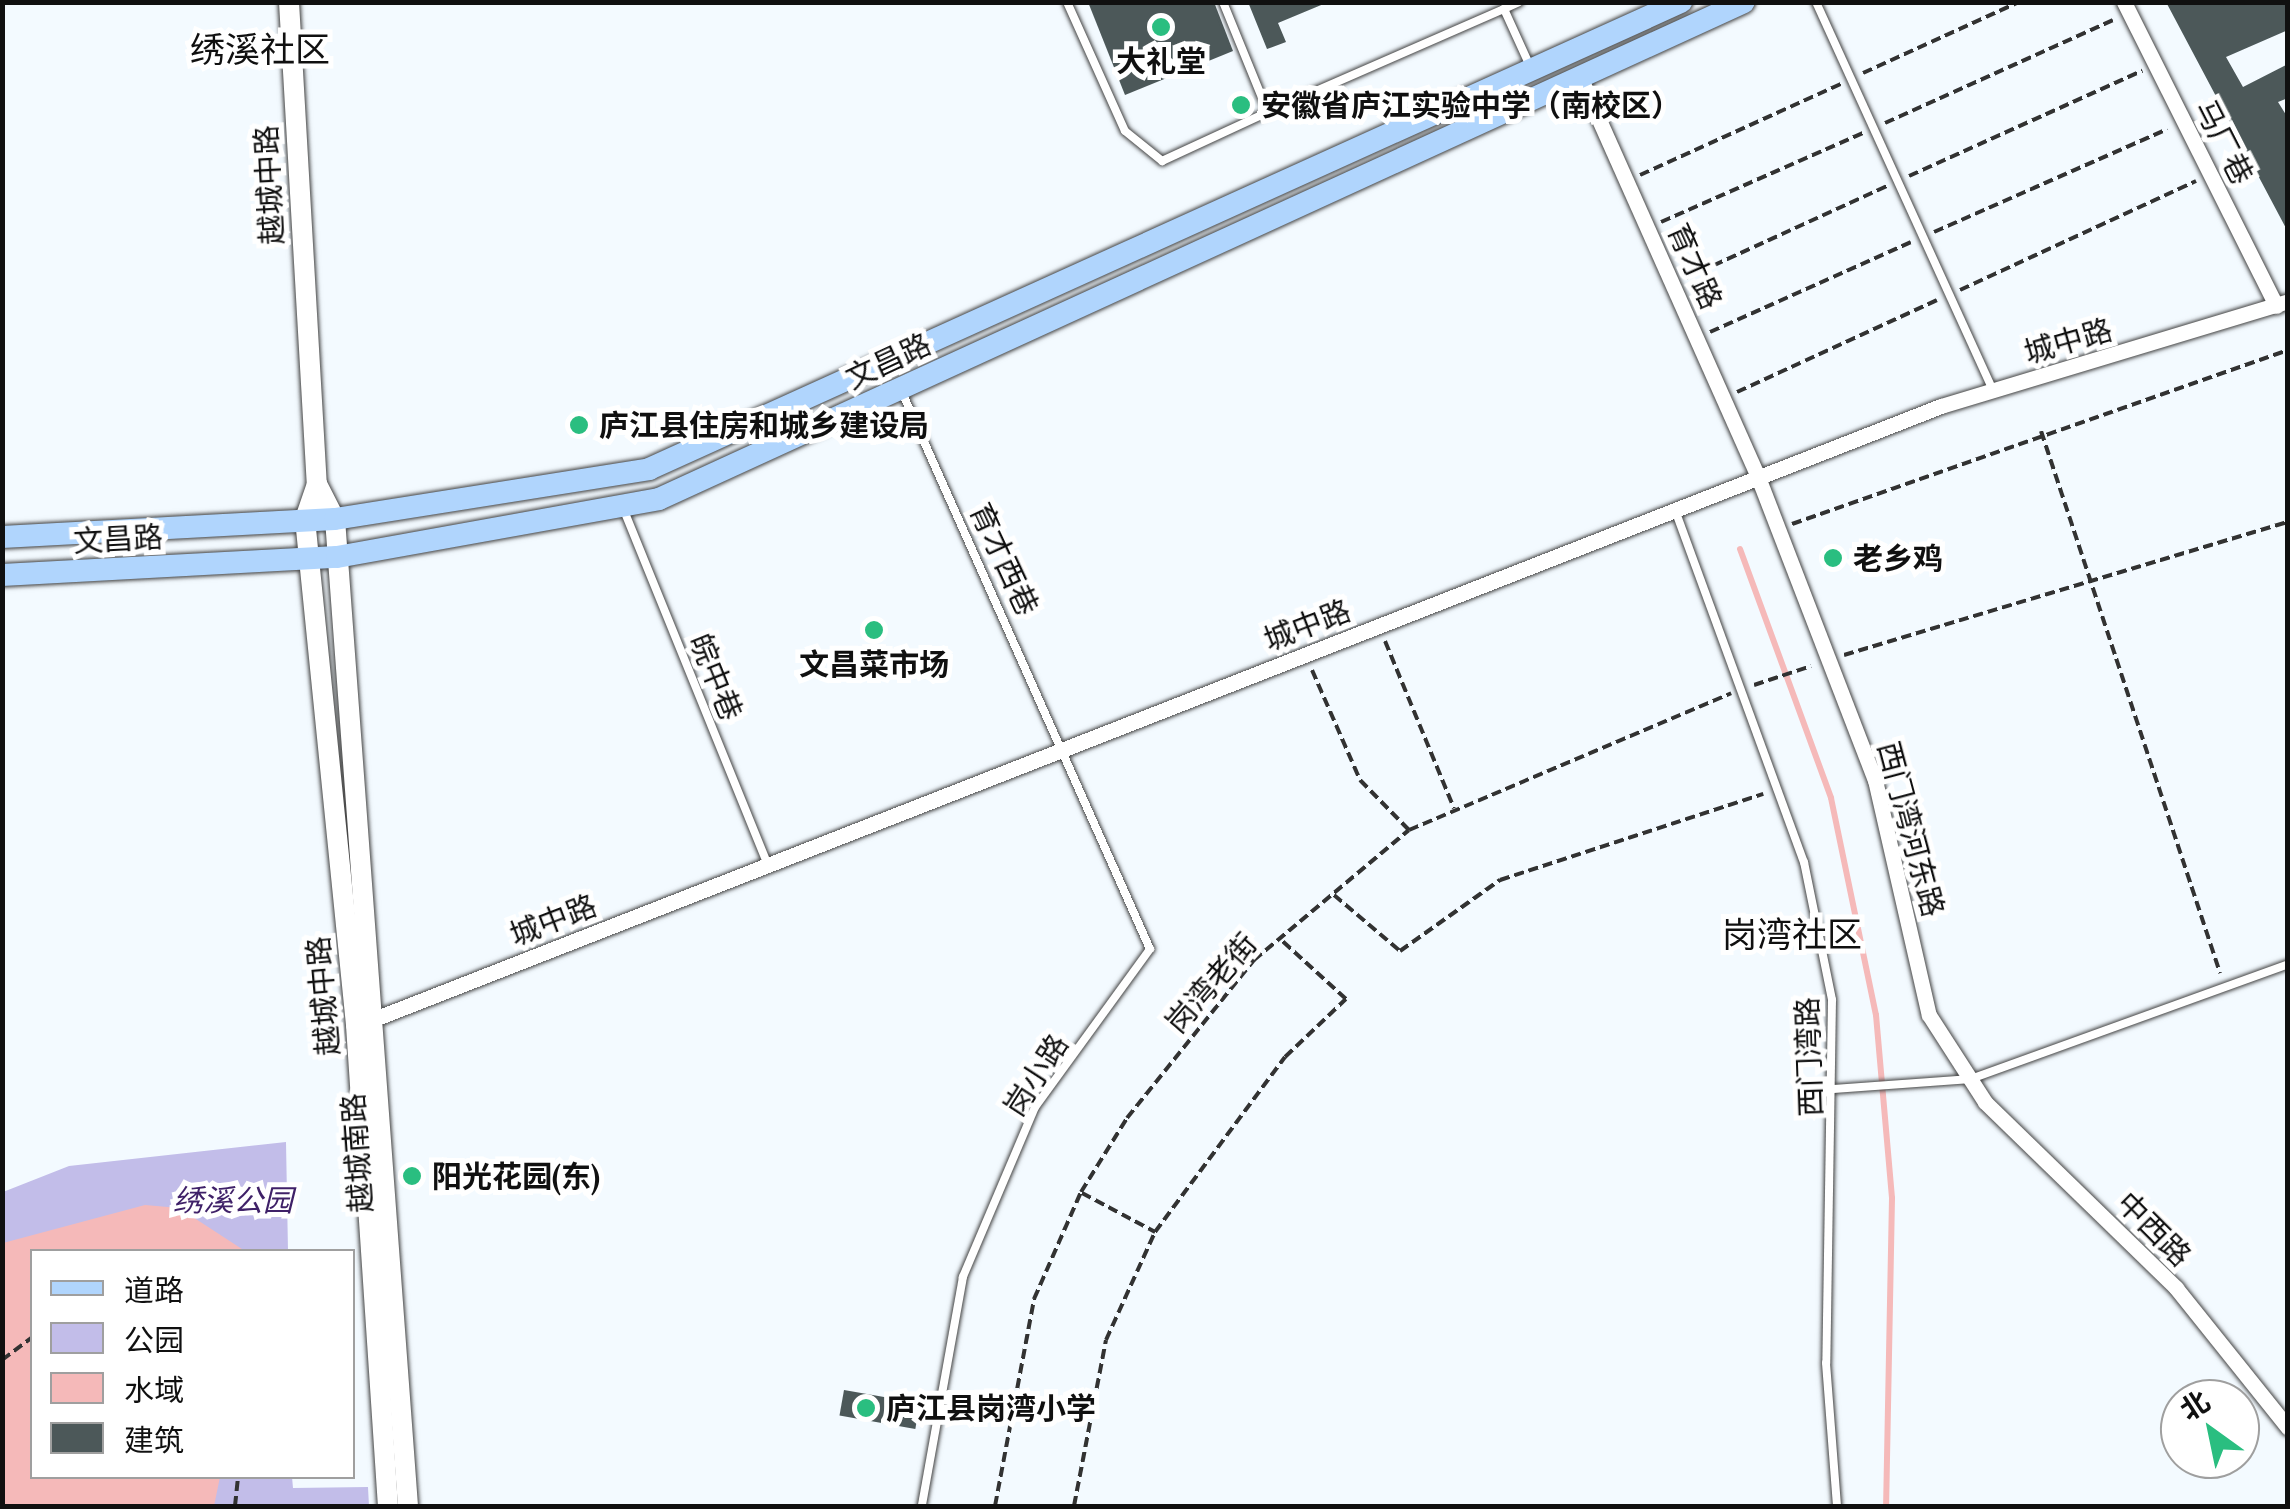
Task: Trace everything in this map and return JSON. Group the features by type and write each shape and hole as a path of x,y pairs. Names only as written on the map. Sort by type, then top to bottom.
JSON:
{"main road":[{"name":"文昌路","path":"2,537 335,518 649,469 1681,2"},
{"name":"文昌路","path":"2,575 337,557 658,499 1744,2"}],"street":[{"name":"越城中路","path":"289,2 317,484 305,519 356,1026 388,1506"},
{"name":"马厂巷","path":"2126,8 2210,175 2282,304"},
{"name":"育才路","path":"1580,77 1758,478"},
{"name":"城中路","path":"356,1026 1758,478 1993,391 2282,304"},
{"name":"西门湾河东路","path":"1758,478 1875,780 1929,1015 1971,1080"},
{"name":"越城中路","path":"317,484 335,518 337,557"},
{"name":"越城南路","path":"337,557 378,1018 408,1506"},
{"name":"中西路","path":"1971,1080 2176,1288 2288,1428"}],"lane":[{"path":"1067,2 1125,131 1162,161 1519,2"},
{"path":"1223,2 1268,112"},
{"path":"1816,2 1993,391"},
{"path":"1504,9 1531,70"},
{"name":"育才西巷","path":"900,388 1066,748"},
{"name":"皖中巷","path":"622,505 768,865"},
{"name":"西门湾路","path":"1675,510 1804,862 1832,1000 1834,1089 1826,1363 1837,1506"},
{"name":"岗小路","path":"922,1506 962,1277 1036,1107 1150,949 1066,748"},
{"path":"1834,1089 1971,1080 2288,964"}],"path":[{"path":"1626,181 2018,2"},
{"path":"1648,228 1874,128 2126,8"},
{"path":"1672,284 2155,65"},
{"path":"1697,338 2184,122"},
{"path":"1724,398 2210,175"},
{"path":"1778,530 2041,431 2288,350"},
{"path":"2041,431 2086,582 2225,987"},
{"name":"岗湾老街","path":"995,1506 1034,1299 1081,1192 1127,1118 1280,939 1409,830 1740,689 2288,522"},
{"path":"1379,626 1454,808"},
{"path":"1306,655 1360,780 1409,830"},
{"path":"1333,894 1400,951 1500,880 1777,790"},
{"path":"1074,1506 1106,1340 1156,1232 1285,1057 1346,999 1280,939"},
{"path":"1081,1192 1156,1232"},
{"path":"2,1360 30,1339"},
{"path":"235,1506 238,1479"}],"green space":[{"name":"绣溪公园","path":"286,1142 288,1249 30,1249 30,1479 292,1479 293,1488 368,1487 369,1506 3,1506 3,1192 69,1166"}],"water":[{"path":"145,1205 179,1208 242,1249 30,1249 30,1479 220,1479 214,1506 3,1506 3,1243"}],"building":[{"name":"大礼堂","path":"1088,2 1214,2 1233,51 1125,95"},
{"path":"1248,2 1326,3 1278,23 1286,42 1267,49"},
{"path":"2166,2 2288,2 2288,30 2226,57 2243,87 2288,64 2288,98 2278,102 2288,118 2288,232"},
{"path":"844,1390 920,1403 915,1429 839,1416"}],"waterway":[{"path":"1740,549 1831,798 1876,1015 1892,1198 1886,1506"}],"place":[{"name":"大礼堂","path":"1161,27"},
{"name":"安徽省庐江实验中学（南校区）","path":"1241,105"},
{"name":"庐江县住房和城乡建设局","path":"579,425"},
{"name":"老乡鸡","path":"1833,558"},
{"name":"文昌菜市场","path":"874,630"},
{"name":"阳光花园(东)","path":"412,1176"},
{"name":"庐江县岗湾小学","path":"866,1408"}],"district":[{"name":"绣溪社区","path":"260,50"},
{"name":"岗湾社区","path":"1792,935"}]}
